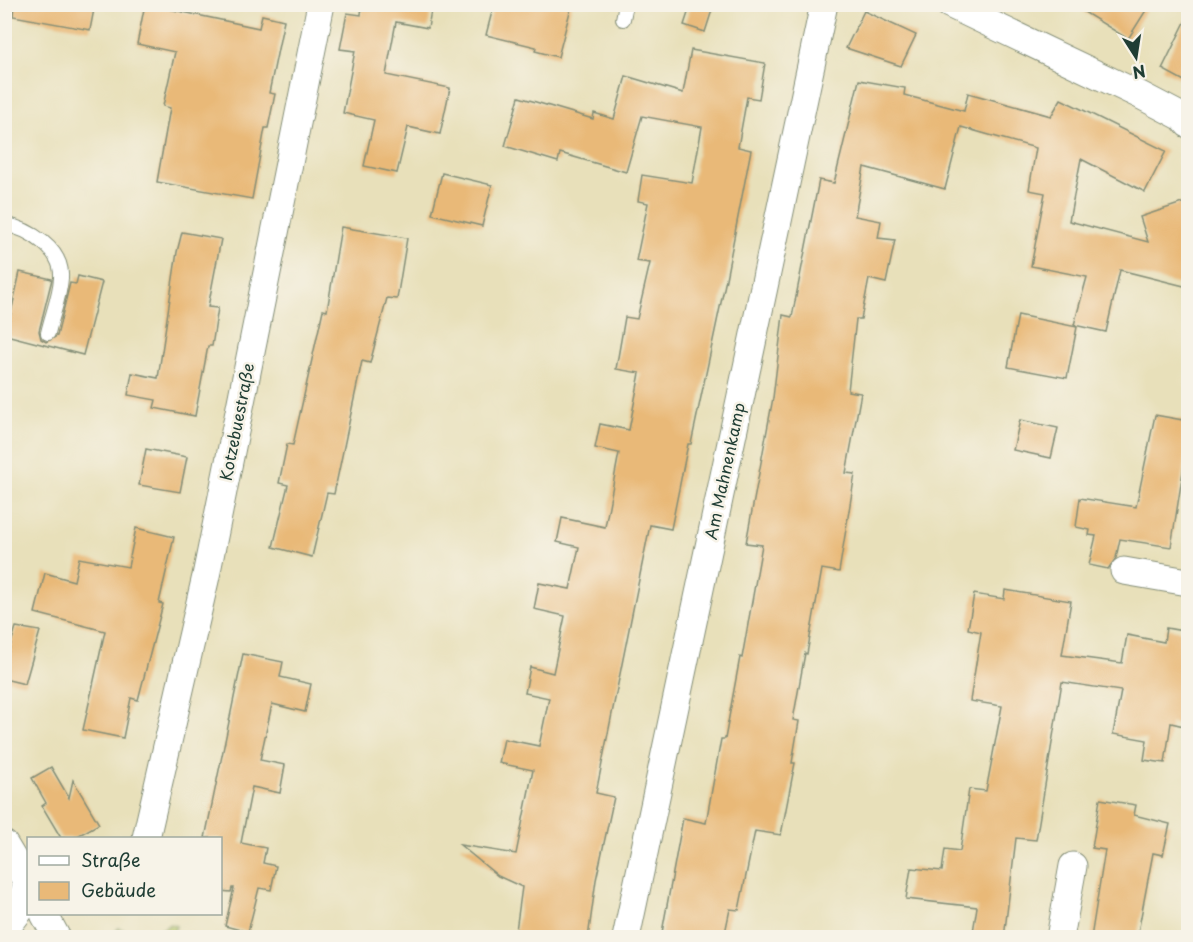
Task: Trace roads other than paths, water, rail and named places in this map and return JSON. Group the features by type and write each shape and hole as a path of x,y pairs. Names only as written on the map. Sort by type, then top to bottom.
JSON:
{"street":[{"name":"Kotzebuestraße","path":"146,837 206,576 321,4"},
{"name":"Am Mahnenkamp","path":"626,938 824,4"},
{"path":"949,4 1140,95 1182,117 1188,124"},
{"path":"1124,571 1188,582"},
{"path":"4,844 27,880"},
{"path":"1060,938 1073,866"},
{"path":"4,931 20,910 27,886"},
{"path":"45,915 57,938"}],"lane":[{"path":"622,19 626,4"},
{"path":"4,224 35,236 54,255 61,276 48,333"}]}
